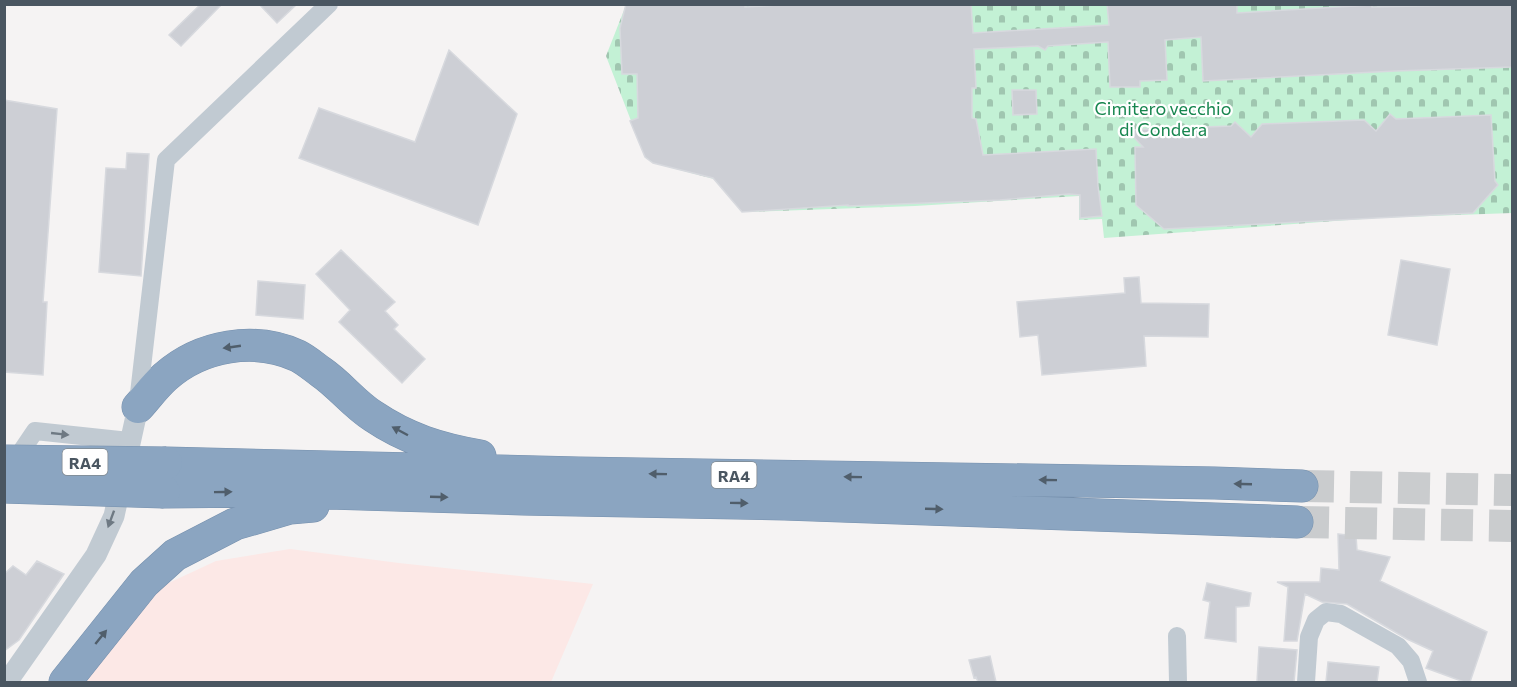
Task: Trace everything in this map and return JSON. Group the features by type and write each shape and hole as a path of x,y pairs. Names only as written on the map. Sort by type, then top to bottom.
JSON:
{"highway":[{"path":"138,407 166,376 198,356 226,347 257,344 298,357 324,374 371,415 403,434 443,449 578,473"},
{"name":"RA4","path":"4,461 263,491 796,504 1297,522"},
{"name":"RA4","path":"4,487 165,478 578,473 1302,486"},
{"path":"65,682 144,583 175,555 193,544 235,524 290,508 405,496"}],"street":[{"path":"8,682 96,555 114,516 138,407 166,159 329,4"},
{"path":"4,477 35,431 129,441"},
{"path":"1306,682 1309,637 1316,620 1326,612 1341,614 1398,646 1412,661 1418,682"},
{"path":"1178,636 1178,682"}],"shaded area":[{"path":"290,549 593,584 551,682 82,682 160,587 216,561"}],"green space":[{"name":"Cimitero vecchio di Condera","path":"626,5 1512,5 1512,213 1376,218 1104,238 1102,219 1079,220 1079,196 915,206 746,212 738,207 714,179 653,163 645,157 606,56"}],"building":[{"path":"201,4 222,4 181,46 169,35"},
{"path":"259,4 297,4 277,23"},
{"path":"626,4 745,4 745,7 796,4 971,4 973,33 1109,25 1107,4 1237,4 1237,13 1372,5 1372,7 1512,4 1512,67 1203,81 1201,37 1165,40 1167,80 1140,81 1140,87 1110,87 1108,42 1048,46 1045,50 1038,46 974,49 976,88 972,88 972,118 976,119 983,155 1096,149 1102,216 1080,218 1080,195 1069,194 1000,200 848,205 742,212 713,178 653,163 645,157 630,121 638,118 637,74 622,74 620,28"},
{"path":"449,50 517,114 478,225 299,158 319,108 415,142"},
{"path":"1012,90 1036,90 1037,114 1013,115"},
{"path":"4,100 57,109 43,302 47,302 43,375 4,372"},
{"path":"1390,114 1396,119 1491,115 1495,181 1498,185 1473,213 1164,229 1136,205 1135,147 1143,147 1127,130 1231,126 1235,122 1251,137 1262,124 1364,120 1376,131"},
{"path":"127,153 149,154 141,276 99,272 106,168 126,169"},
{"path":"341,250 395,302 385,311 398,325 394,329 425,359 402,383 339,322 350,310 316,274"},
{"path":"1401,260 1450,269 1437,345 1388,335"},
{"path":"1139,277 1141,303 1209,304 1208,337 1144,336 1146,366 1042,375 1038,335 1020,337 1017,302 1125,293 1124,278"},
{"path":"258,281 305,285 303,319 256,315"},
{"path":"1338,534 1356,536 1357,550 1390,557 1380,581 1487,632 1470,682 1464,682 1426,668 1433,651 1407,639 1347,604 1322,602 1305,594 1297,641 1284,641 1288,587 1277,582 1320,582 1321,568 1339,570"},
{"path":"37,561 64,574 19,640 4,651 4,574 13,566 26,575"},
{"path":"1207,583 1251,593 1249,606 1236,607 1236,642 1205,638 1210,602 1203,600"},
{"path":"1259,647 1297,650 1294,682 1257,682"},
{"path":"990,656 996,682 978,682 976,677 974,678 969,660"},
{"path":"1328,662 1379,667 1377,682 1326,682"}],"tunnel":[{"path":"1302,486 1512,490"},
{"path":"1297,522 1512,526"}]}
